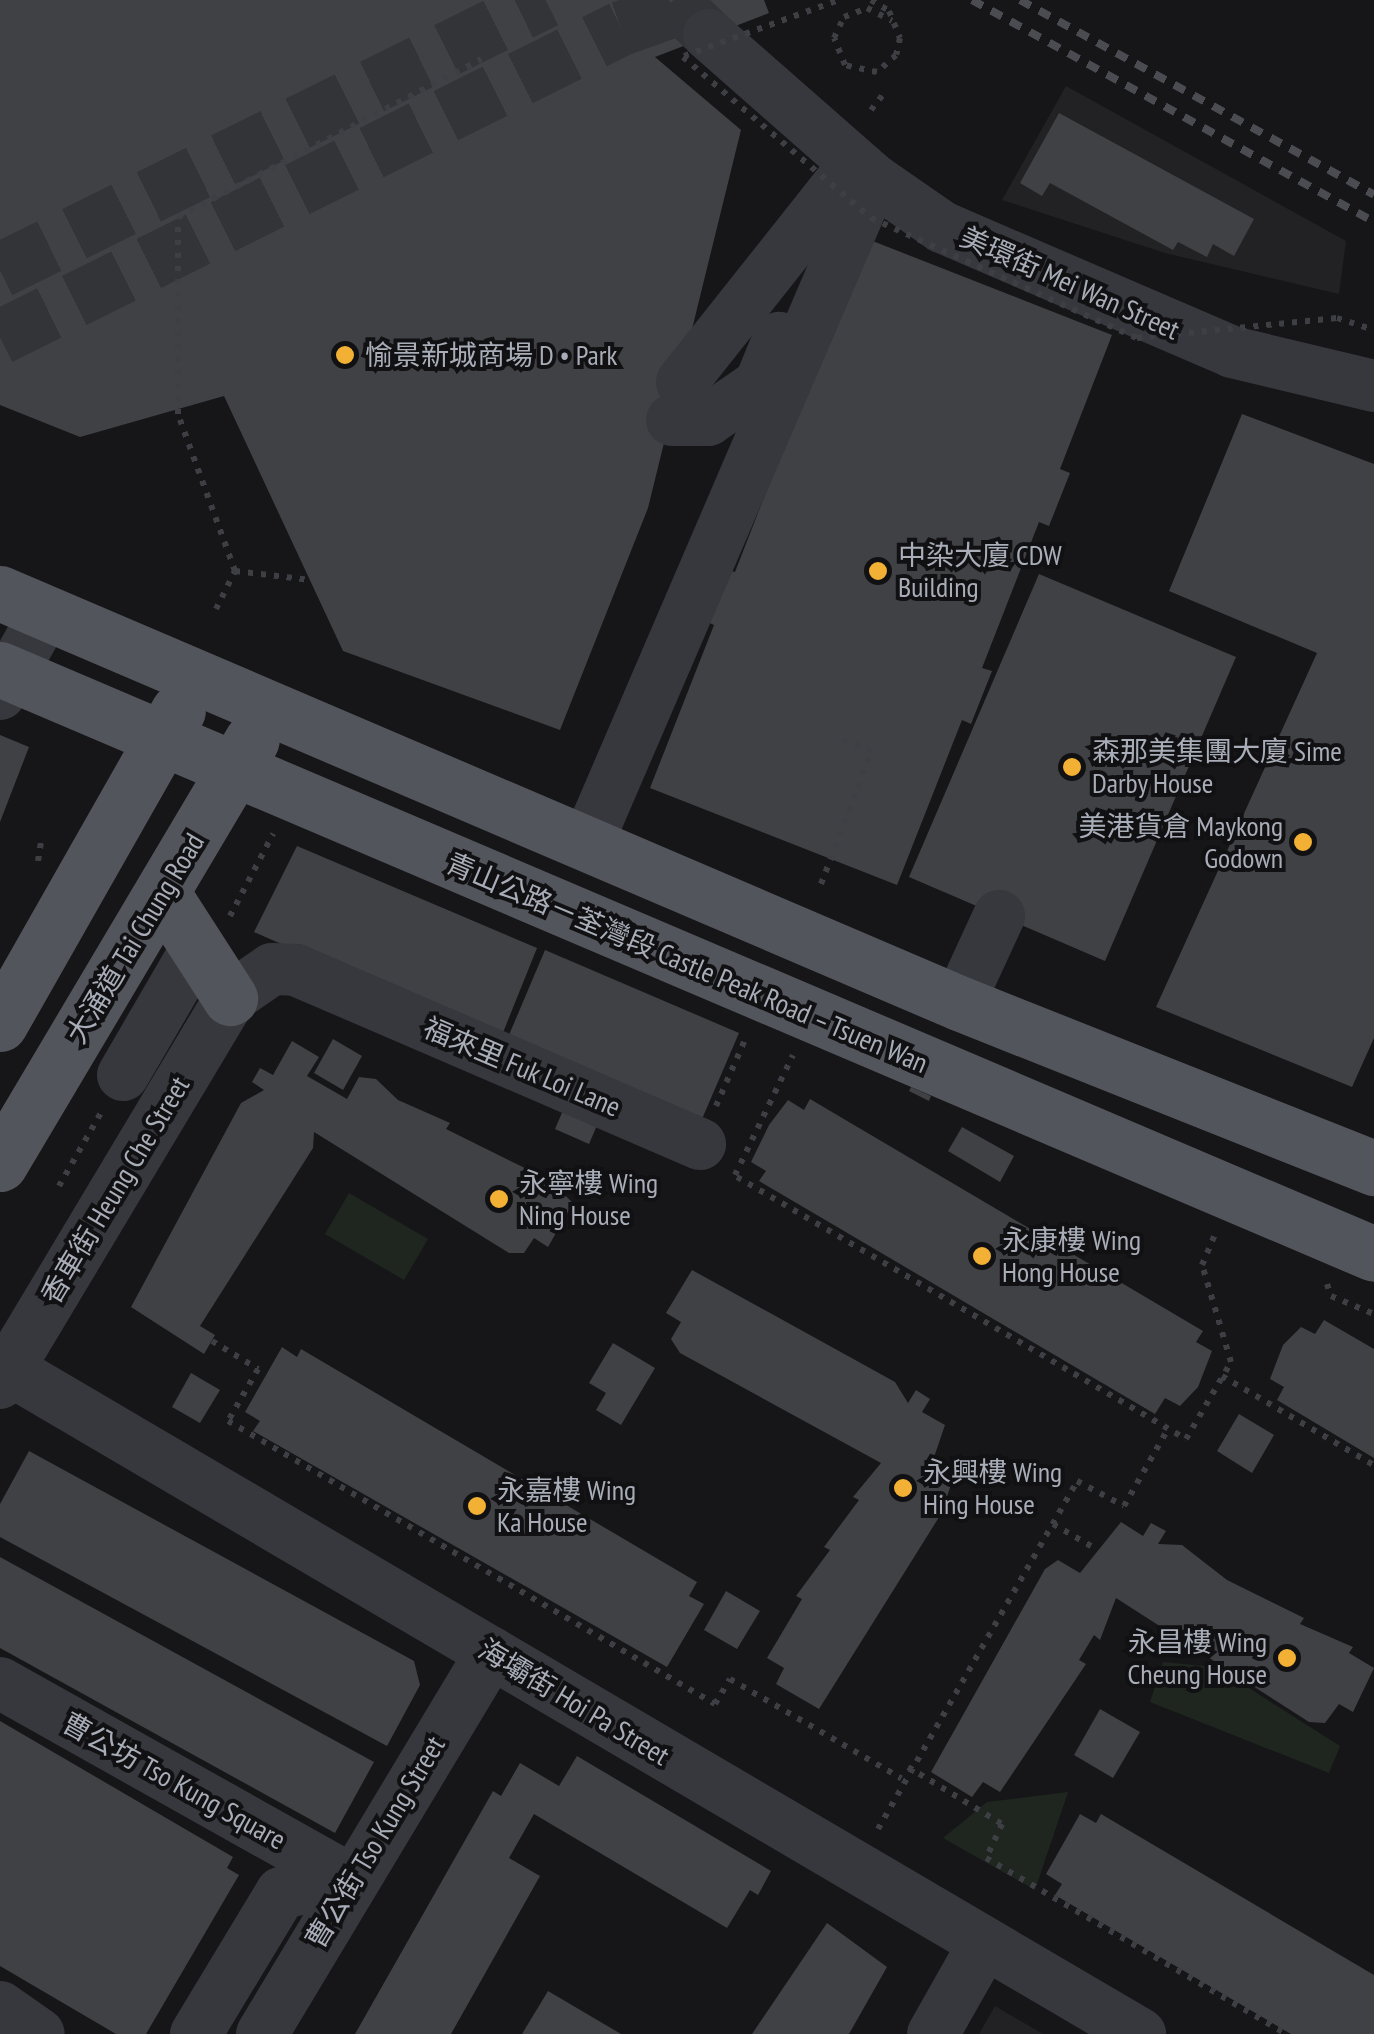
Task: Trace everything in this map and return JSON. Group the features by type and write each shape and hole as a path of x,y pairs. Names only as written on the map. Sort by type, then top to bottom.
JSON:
{"main road":[{"path":"23,603 959,1004 1374,1168"},
{"path":"0,1024 66,914 195,678"},
{"name":"青山公路－荃灣段 Castle Peak Road – Tsuen Wan","path":"4,679 162,741 1374,1254"},
{"name":"大涌道 Tai Chung Road","path":"0,1164 268,711"},
{"path":"163,894 230,998"}],"street":[{"name":"美環街 Mei Wan Street","path":"709,34 852,182 942,226 1089,312 1374,386"},
{"path":"696,328 790,212 852,182"},
{"path":"852,182 760,384 708,420 677,401 852,182"},
{"path":"587,844 852,182"},
{"path":"4,679 23,603"},
{"path":"959,1004 998,916"},
{"path":"112,1093 197,948"},
{"name":"福來里 Fuk Loi Lane","path":"230,998 253,976 296,970 719,1160"},
{"name":"香車街 Heung Che Street","path":"4,1376 230,998"},
{"name":"海壩街 Hoi Pa Street","path":"4,1376 491,1653 1140,2034"},
{"name":"曹公街 Tso Kung Street","path":"262,2034 349,1879 491,1653"},
{"name":"曹公坊 Tso Kung Square","path":"0,1684 349,1879"},
{"path":"196,2034 280,1893 349,1879"},
{"path":"934,2034 984,1944"},
{"path":"0,2008 39,2034"}],"path":[{"path":"839,0 683,56 871,218 1137,338 1337,318 1374,330"},
{"path":"871,0 890,12 900,38 896,55 878,72 845,65 834,38 844,18 867,8 892,20"},
{"path":"216,609 235,571 178,414 178,217 481,59"},
{"path":"871,110 886,92"},
{"path":"235,571 310,580"},
{"path":"821,884 872,750 836,738"},
{"path":"37,867 41,842"},
{"path":"719,1160 751,1026"},
{"path":"719,1160 797,1044"},
{"path":"59,1186 112,1093"},
{"path":"719,1160 1186,1439 1230,1362 1202,1265 1216,1234"},
{"path":"1325,1278 1330,1296 1374,1314"},
{"path":"212,1341 258,1370 228,1422 716,1704 730,1679 901,1778"},
{"path":"1222,1376 1374,1465"},
{"path":"871,1846 901,1778 1077,1481 1124,1506 1168,1430"},
{"path":"1052,1524 1091,1546"},
{"path":"908,1768 1002,1824 986,1858 1286,2034"}],"shaded area":[{"path":"1066,86 1346,241 1339,294 1165,253 1002,200"},
{"path":"349,1193 428,1239 404,1280 325,1234"},
{"path":"1163,1662 1216,1667 1340,1746 1329,1773 1150,1702"},
{"path":"1068,1792 1035,1890 943,1838 987,1802"},
{"path":"995,2006 1043,2034 979,2034"}],"pier":[{"path":"20,887 155,968 0,1250 0,920"}],"building":[{"name":"愉景新城商場 D • Park","path":"0,0 764,0 769,13 655,57 741,130 648,508 560,730 343,651 224,396 80,437 0,405"},
{"path":"1059,113 1254,219 1234,256 1213,244 1207,257 1178,242 1173,250 1050,183 1042,196 1020,183"},
{"name":"中染大廈 CDW Building","path":"865,238 1112,335 1060,469 1070,473 1049,526 1039,522 982,668 992,671 971,724 962,720 897,885 650,788 714,625 705,621 725,569 735,572"},
{"name":"美港貨倉 Maykong Godown","path":"1242,414 1374,464 1374,1038 1352,1087 1156,1007 1317,653 1169,591"},
{"name":"森那美集團大廈 Sime Darby House","path":"1039,574 1236,657 1105,961 909,877"},
{"path":"0,735 29,747 0,822"},
{"path":"297,846 537,948 500,1040 254,932"},
{"path":"545,950 739,1033 699,1126 506,1042"},
{"path":"333,1039 362,1056 343,1090 314,1073"},
{"name":"永寧樓 Wing Ning House","path":"292,1041 319,1057 307,1076 347,1099 359,1077 376,1079 398,1100 450,1123 446,1129 549,1180 573,1203 548,1247 534,1238 524,1253 509,1253 314,1132 313,1148 200,1326 215,1335 204,1354 131,1307 241,1103 264,1090 252,1082 260,1068 273,1075"},
{"path":"911,1087 931,1096 929,1101 909,1091"},
{"name":"永康樓 Wing Hong House","path":"810,1099 1203,1331 1196,1342 1212,1351 1198,1387 1180,1406 1165,1398 1155,1414 759,1181 766,1171 751,1162 769,1125 788,1100 804,1110"},
{"path":"564,1108 598,1123 589,1144 555,1129"},
{"path":"962,1127 1014,1156 1000,1182 948,1151"},
{"name":"永興樓 Wing Hing House","path":"692,1270 895,1382 908,1403 916,1390 930,1399 922,1412 945,1425 931,1466 953,1479 941,1514 819,1709 776,1684 784,1668 767,1658 802,1599 796,1596 830,1550 824,1547 859,1500 853,1497 881,1463 680,1353 671,1339 681,1322 666,1313"},
{"path":"1324,1320 1374,1349 1374,1458 1277,1400 1284,1387 1270,1379 1283,1345 1301,1327 1315,1334"},
{"path":"613,1343 655,1368 621,1425 596,1410 606,1393 589,1383"},
{"name":"永嘉樓 Wing Ka House","path":"282,1347 297,1357 301,1349 697,1582 689,1596 704,1604 667,1667 253,1431 260,1421 245,1412"},
{"path":"191,1373 220,1390 200,1423 172,1407"},
{"path":"1239,1414 1274,1435 1252,1473 1217,1451"},
{"path":"29,1451 414,1661 420,1685 387,1746 0,1537 0,1504"},
{"name":"永昌樓 Wing Cheung House","path":"1121,1522 1143,1536 1151,1523 1166,1531 1158,1544 1182,1545 1227,1580 1304,1618 1300,1624 1353,1647 1349,1653 1374,1668 1353,1712 1339,1704 1325,1723 1309,1722 1116,1598 1100,1640 1094,1635 1079,1660 1086,1664 1000,1792 983,1782 972,1797 931,1772 1045,1569 1058,1560 1080,1573"},
{"path":"0,1557 374,1762 335,1833 0,1648"},
{"path":"726,1591 760,1611 737,1649 704,1630"},
{"path":"1100,1709 1140,1732 1113,1778 1074,1755"},
{"path":"0,1721 233,1857 227,1868 239,1875 146,2034 116,2034 0,1966"},
{"path":"577,1756 771,1871 758,1895 750,1890 727,1928 534,1814 509,1858 540,1876 451,2034 355,2034 493,1791 501,1796 520,1763 559,1786"},
{"path":"1080,1814 1096,1823 1101,1814 1374,1975 1374,2034 1291,2034 1055,1895 1062,1884 1046,1874"},
{"path":"827,1923 887,1967 849,2034 752,2034"},
{"path":"548,1991 621,2034 522,2034"}],"tunnel":[{"path":"0,270 546,0"},
{"path":"673,0 709,35"},
{"path":"0,337 621,28 699,0"}],"railway":[{"path":"972,0 1374,222"},
{"path":"1020,0 1374,195"}],"place":[{"name":"愉景新城商場 D • Park","path":"345,355"},
{"name":"中染大廈 CDW Building","path":"878,571"},
{"name":"森那美集團大廈 Sime Darby House","path":"1072,767"},
{"name":"美港貨倉 Maykong Godown","path":"1303,842"},
{"name":"永寧樓 Wing Ning House","path":"499,1199"},
{"name":"永康樓 Wing Hong House","path":"982,1256"},
{"name":"永興樓 Wing Hing House","path":"903,1488"},
{"name":"永嘉樓 Wing Ka House","path":"477,1506"},
{"name":"永昌樓 Wing Cheung House","path":"1287,1658"}]}
